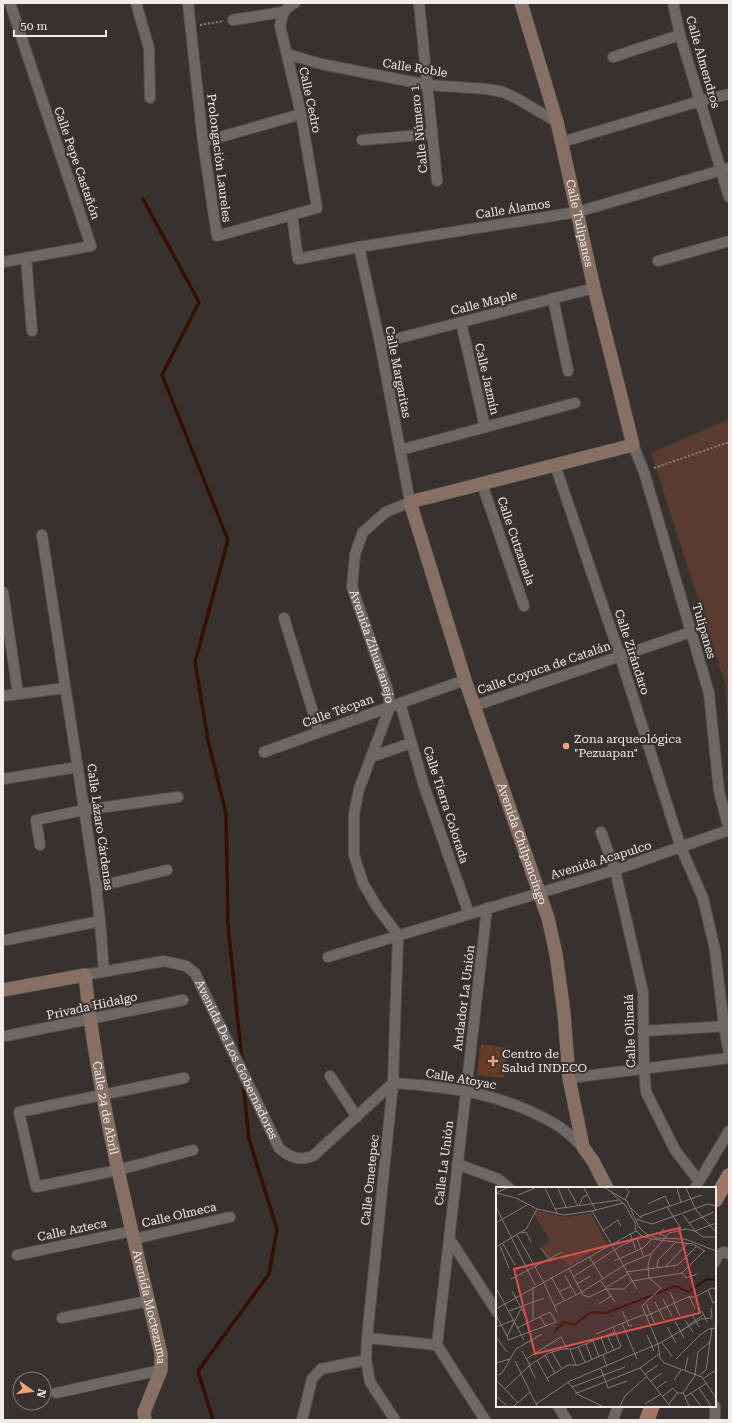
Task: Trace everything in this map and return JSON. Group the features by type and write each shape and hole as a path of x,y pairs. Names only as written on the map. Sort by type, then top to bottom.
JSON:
{"main road":[{"path":"716,1198 729,1176"},
{"path":"647,1420 652,1407"}],"street":[{"name":"Calle Pepe Castañón","path":"3,262 91,246 10,3"},
{"path":"136,3 149,48 150,98"},
{"name":"Prolongación Laureles","path":"188,3 203,142 217,236 317,208"},
{"name":"Calle Número 1","path":"419,3 437,181"},
{"name":"Calle Tulipanes","path":"521,3 557,122 594,288 633,445"},
{"name":"Calle Almendros","path":"673,3 680,35 700,101 726,169 729,198"},
{"path":"233,20 286,6"},
{"name":"Calle Cedro","path":"286,6 280,26 301,114 317,208"},
{"path":"612,57 680,35"},
{"name":"Calle Roble","path":"287,54 321,64 428,85 487,89 503,92 557,122"},
{"path":"562,142 700,101 729,94"},
{"path":"203,142 301,114"},
{"path":"362,140 432,134"},
{"name":"Calle Álamos","path":"292,215 298,259 359,247 577,212 726,169"},
{"path":"658,261 729,241"},
{"name":"Calle Margaritas","path":"359,247 380,343 410,502"},
{"path":"26,258 32,331"},
{"name":"Calle Maple","path":"380,343 594,288"},
{"path":"553,298 568,371"},
{"name":"Calle Jazmín","path":"400,450 485,427 461,322"},
{"path":"485,427 575,403"},
{"name":"Avenida Zihuatanejo","path":"398,935 377,907 363,883 354,855 354,814 359,789 371,757 395,705 388,691 352,587 355,554 363,532 386,512 410,502 633,445"},
{"name":"Tulipanes","path":"633,445 644,472 709,693 719,791 729,830"},
{"name":"Calle Zirándaro","path":"555,465 620,656 681,848 705,905 715,950 729,1052"},
{"name":"Calle Cutzamala","path":"482,484 524,606"},
{"name":"Avenida Chilpancingo","path":"410,502 474,706 537,893 548,918 556,954 564,1014 569,1078 583,1147 593,1161 606,1187"},
{"name":"Calle Lázaro Cárdenas","path":"42,535 96,887 104,971"},
{"path":"3,592 5,626 18,694"},
{"path":"284,618 319,732"},
{"name":"Calle Coyuca de Catalán","path":"474,706 691,632"},
{"name":"Calle Técpan","path":"264,752 466,680"},
{"path":"3,696 65,688"},
{"name":"Calle Tierra Colorada","path":"395,705 412,743 424,786 469,914"},
{"path":"371,757 412,743"},
{"path":"3,778 78,767"},
{"path":"40,845 36,820 84,810 178,797"},
{"name":"Avenida Acapulco","path":"328,957 616,870 729,830"},
{"name":"Calle Olinalá","path":"601,832 616,870 642,992 646,1092 675,1150 696,1184"},
{"path":"96,887 167,870"},
{"name":"Andador La Unión","path":"466,1091 487,908"},
{"path":"6,940 100,921"},
{"name":"Calle Ometepec","path":"395,1420 370,1382 366,1360 393,1083 398,935"},
{"name":"Avenida De Los Gobernadores","path":"3,990 164,961 186,966 194,973 199,981 279,1148 286,1155 296,1158 305,1159 314,1156 393,1083"},
{"name":"Calle 24 de Abril","path":"85,975 89,1020 102,1096 133,1235"},
{"name":"Privada Hidalgo","path":"6,1036 183,1000"},
{"path":"643,1031 726,1026"},
{"path":"569,1078 729,1058"},
{"path":"330,1076 357,1117"},
{"path":"184,1078 19,1112 36,1187 118,1170 193,1150"},
{"name":"Calle Atoyac","path":"393,1083 443,1086 489,1095 526,1110 560,1128 583,1147"},
{"name":"Calle La Unión","path":"437,1344 466,1091"},
{"path":"696,1184 729,1131"},
{"path":"457,1164 498,1179 508,1187"},
{"name":"Calle Olmeca","path":"133,1235 230,1217"},
{"name":"Calle Azteca","path":"17,1256 133,1235"},
{"name":"Avenida Moctezuma","path":"133,1235 161,1354 161,1370 147,1405 145,1420"},
{"path":"448,1238 496,1310"},
{"path":"716,1260 718,1255 724,1252 729,1254"},
{"path":"62,1318 148,1301"},
{"path":"367,1338 437,1344 485,1420"},
{"path":"302,1420 312,1379 320,1369 366,1360"},
{"path":"56,1393 161,1370"},
{"path":"559,1407 567,1420"},
{"path":"613,1420 618,1407"},
{"path":"715,1407 715,1420"}],"path":[{"path":"191,26 233,20"},
{"path":"644,472 729,442"}],"shaded area":[{"path":"729,419 729,742 725,683 651,453"}],"building":[{"name":"Centro de Salud INDECO","path":"481,1044 509,1048 504,1078 477,1075"}],"waterway":[{"path":"143,199 199,302 162,375 228,540 195,662 208,740 226,814 228,925 242,1062"},
{"path":"213,1420 198,1371 269,1274 277,1229 249,1139 243,1082"}],"place":[{"name":"Zona arqueológica \"Pezuapan\"","path":"566,746"},
{"name":"Centro de Salud INDECO","path":"493,1061"}]}
